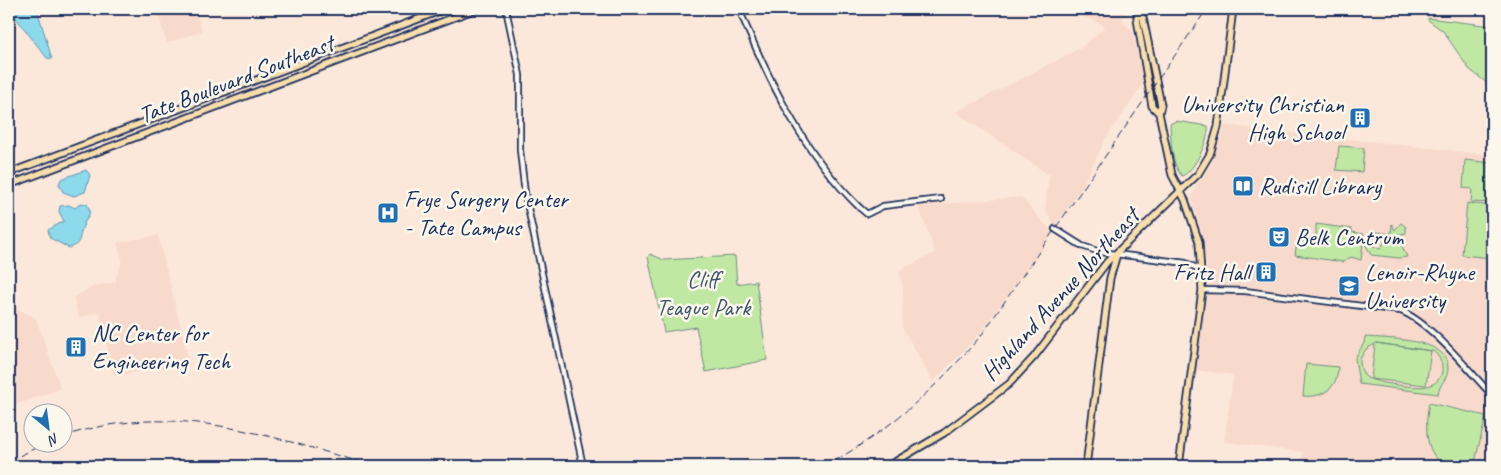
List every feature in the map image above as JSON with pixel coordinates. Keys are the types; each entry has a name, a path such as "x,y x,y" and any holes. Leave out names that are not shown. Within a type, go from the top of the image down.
{"main road":[{"name":"Tate Boulevard Southeast","path":"9,173 445,9"},
{"name":"Tate Boulevard Southeast","path":"9,185 476,9"},
{"name":"Highland Avenue Northeast","path":"888,466 944,433 1009,384 1034,358 1108,262 1198,174 1214,142 1218,127 1233,9"},
{"path":"1138,10 1137,19 1152,106 1159,113"},
{"path":"1138,10 1143,18 1161,104 1159,113 1169,166 1199,242 1202,270 1202,290 1179,466"},
{"path":"1086,466 1110,278 1117,254"}],"street":[{"path":"506,9 520,75 520,150 525,194 583,466"},
{"path":"739,9 771,84 818,160 838,186 867,214 884,206 941,199"},
{"path":"1055,230 1091,250 1186,263 1202,270"},
{"path":"1202,290 1245,291 1387,307 1410,315 1433,334 1492,395"}],"shaded area":[{"path":"156,9 194,9 202,31 167,43"},
{"path":"1066,9 1128,9 1122,21 1133,31 1144,83 1105,140 1082,187 1055,227 1045,209 1049,175 956,112 1082,47 1104,28 1101,24"},
{"name":"Lenoir-Rhyne University","path":"1225,125 1492,155 1492,381 1483,389 1492,398 1492,438 1485,466 1301,466 1302,452 1224,442 1233,375 1194,370 1207,268 1202,235 1191,198 1197,184 1212,162"},
{"path":"1021,197 1053,233 980,334 933,382 902,327 903,288 899,271 935,252 918,206"},
{"path":"158,235 190,366 155,369 114,376 99,312 79,318 73,297 95,286 115,282 122,260 117,243"},
{"path":"9,305 36,318 61,389 9,407"}],"green space":[{"path":"1428,18 1492,26 1492,87 1469,69 1443,31 1428,20"},
{"path":"1176,121 1208,126 1204,146 1196,162 1182,176 1178,171 1171,144 1170,124"},
{"path":"1339,146 1364,148 1362,172 1336,170"},
{"path":"1465,160 1492,163 1492,203 1471,202 1472,189 1463,188"},
{"path":"1467,203 1492,206 1492,258 1462,255"},
{"path":"1401,223 1406,227 1406,233 1397,235 1407,257 1371,255 1364,242 1380,249 1385,241 1381,237 1364,240 1377,232 1391,234 1392,224 1395,230"},
{"path":"1316,224 1352,229 1352,232 1364,234 1361,260 1351,257 1343,262 1295,255 1297,241 1316,242"},
{"name":"Cliff Teague Park","path":"650,254 664,260 735,256 737,284 756,281 767,360 706,372 696,327 664,332 648,257"},
{"path":"1365,337 1415,342 1428,345 1439,351 1446,359 1447,376 1438,394 1359,384 1355,358 1364,343","holes":["1376,343 1433,351 1442,365 1442,371 1441,376 1433,384 1422,387 1406,386 1371,379 1426,385 1431,351","1375,344 1371,379 1363,373 1360,359 1366,349"]},
{"path":"1306,364 1338,367 1335,381 1328,390 1317,395 1303,396"},
{"path":"1429,403 1486,416 1474,466 1450,466 1441,462 1430,449 1427,430"}],"water":[{"path":"9,9 37,9 52,59 47,58"},
{"path":"86,170 90,175 85,192 74,196 63,192 59,184 61,179"},
{"path":"81,203 87,204 90,211 76,245 69,248 50,238 48,230 64,221 59,212 60,206 69,205 75,208"}],"railway":[{"path":"825,466 870,439 890,424 930,390 983,333 1207,9"},
{"path":"72,434 103,426 142,421 220,426 296,443 374,466"},
{"path":"9,461 27,452"}],"place":[{"name":"University Christian High School","path":"1360,118"},
{"name":"Rudisill Library","path":"1243,186"},
{"name":"Frye Surgery Center - Tate Campus","path":"388,213"},
{"name":"Belk Centrum","path":"1279,237"},
{"name":"Fritz Hall","path":"1266,272"},
{"name":"Lenoir-Rhyne University","path":"1349,286"},
{"name":"NC Center for Engineering Tech","path":"76,347"}]}
